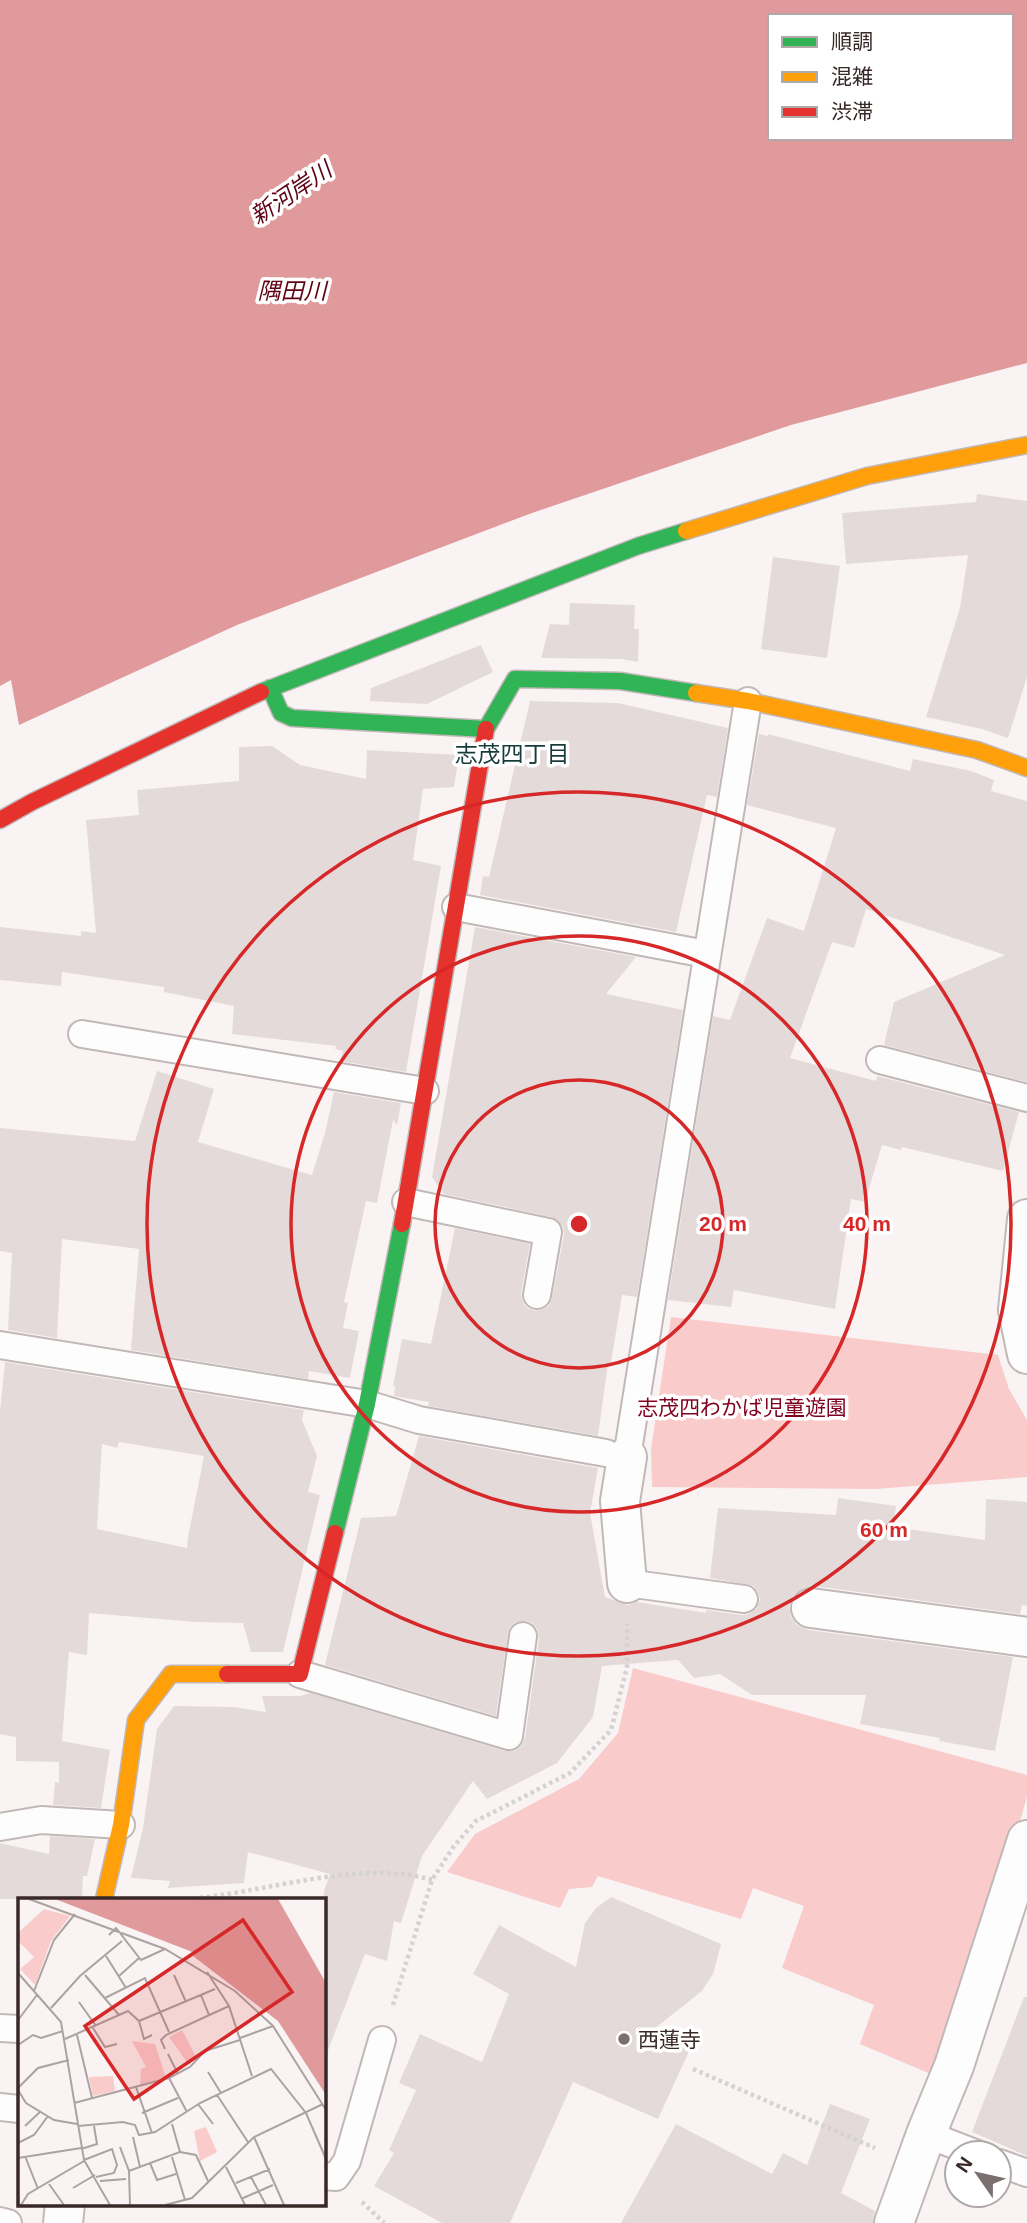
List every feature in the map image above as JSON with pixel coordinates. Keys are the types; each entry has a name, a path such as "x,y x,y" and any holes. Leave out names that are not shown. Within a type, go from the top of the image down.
{"street":[{"path":"0,820 270,688 638,546 867,476 1027,445"},
{"path":"104,1898 121,1825 136,1720 172,1674 300,1674 367,1404 406,1202 486,729 514,679 620,681 748,701 977,750 1027,768"},
{"path":"270,688 281,713 292,718 486,729"},
{"path":"1027,1219 1018,1310 1027,1354"},
{"path":"617,1455 627,1583"},
{"path":"811,1608 1027,1637"},
{"path":"894,2223 920,2149 954,2066 1027,1840"}],"lane":[{"path":"0,1345 367,1404 419,1420 617,1455 748,701"},
{"path":"456,907 706,954"},
{"path":"82,1034 425,1091"},
{"path":"880,1060 1027,1098"},
{"path":"406,1202 548,1232 537,1295"},
{"path":"627,1583 744,1599"},
{"path":"300,1674 509,1736 523,1636"},
{"path":"0,1827 41,1820 121,1825"},
{"path":"0,2028 18,2029"},
{"path":"326,2176 336,2177 347,2161 382,2040"},
{"path":"0,2107 18,2109"},
{"path":"920,2149 943,2151"},
{"path":"0,2221 8,2223"}],"path":[{"path":"382,2040 432,1880 454,1846 476,1821 570,1773 611,1730 627,1667 627,1583"},
{"path":"201,1898 309,1880 381,1873 413,1874 432,1880"},
{"path":"693,2069 920,2149"}],"green space":[{"name":"志茂四わかば児童遊園","path":"671,1317 998,1355 1009,1389 1027,1420 1027,1477 876,1489 652,1487 651,1449"},
{"path":"633,1668 1027,1775 1027,1797 970,1992 933,2075 860,2044 874,2005 782,1968 804,1906 753,1888 741,1919 598,1876 592,1887 569,1889 560,1908 447,1872 475,1834 579,1779 618,1733"}],"water":[{"name":"隅田川","path":"0,0 1027,0 1027,363 791,425 532,513 237,625 19,725 11,680 0,686"}],"building":[{"path":"977,494 1027,501 1027,677 1008,738 982,729 926,717 960,608 968,555 846,564 842,513 976,502"},
{"path":"773,557 840,566 827,658 761,649"},
{"path":"570,603 635,605 634,629 639,629 638,662 621,659 541,658 550,624 569,625"},
{"path":"481,645 493,672 427,704 370,701 371,688"},
{"path":"530,701 618,703 728,728 717,797 707,795 676,932 480,895 483,876 489,877"},
{"path":"759,734 768,734 910,771 913,759 971,771 994,780 991,791 1027,801 1027,1082 884,1045 894,1002 1005,955 866,909 854,948 832,942 790,1058 876,1081 877,1076 1019,1112 1003,1171 902,1147 901,1150 882,1145 865,1202 851,1199 835,1309 734,1290 731,1307 668,1300 713,1016 730,1020 767,918 804,931 836,828 747,805"},
{"path":"272,746 300,765 366,779 367,750 459,755 454,787 423,789 413,860 441,866 406,1072 340,1061 343,1051 335,1049 336,1046 232,1034 234,1006 164,992 164,987 62,972 61,986 0,980 0,927 81,936 81,931 96,933 86,820 139,815 137,790 239,781 239,747"},
{"path":"475,927 636,957 606,994 683,1010 637,1297 622,1295 611,1363 608,1363 598,1436 428,1406 429,1402 394,1396 393,1386 402,1339 431,1344 455,1228 530,1244 521,1293 526,1307 535,1311 549,1306 564,1235 563,1226 552,1217 444,1194 432,1177"},
{"path":"157,1071 214,1089 198,1142 312,1175 334,1092 401,1103 397,1125 393,1120 377,1203 366,1201 344,1302 348,1303 343,1328 359,1331 350,1378 309,1371 308,1379 131,1350 139,1249 62,1239 57,1338 8,1330 12,1253 0,1251 0,1128 135,1141"},
{"path":"5,1362 304,1410 302,1420 317,1456 308,1492 320,1495 283,1652 251,1652 243,1623 89,1613 87,1655 69,1652 62,1741 110,1750 101,1808 53,1805 55,1782 59,1783 59,1762 16,1761 16,1737 0,1734 0,1412","holes":["119,1442 204,1456 187,1548 97,1529 102,1444 117,1448"]},
{"path":"419,1436 598,1468 590,1513 605,1597 628,1605 637,1602 706,1613 706,1610 742,1615 756,1609 760,1600 753,1586 710,1578 718,1508 836,1515 838,1498 896,1506 893,1527 985,1540 986,1499 1027,1502 1027,1606 1022,1605 1020,1614 814,1586 803,1588 794,1594 789,1606 791,1617 797,1625 808,1630 1013,1657 995,1751 860,1724 866,1695 752,1695 720,1674 694,1678 678,1660 602,1666 593,1717 557,1763 487,1799 473,1781 422,1856 401,1923 394,1921 387,1961 365,1954 326,2053 324,1891 330,1874 248,1852 244,1883 168,1888 170,1881 131,1878 143,1828 157,1729 174,1706 233,1707 266,1712 262,1696 300,1696 310,1693 505,1751 514,1751 521,1746 525,1738 539,1638 532,1623 516,1622 510,1627 496,1716 325,1665 361,1518 396,1516"},
{"path":"50,1836 95,1839 87,1876 83,1876 82,1898 0,1899 0,1843 49,1854"},
{"path":"611,1897 721,1944 713,1974 702,1991 654,2029 692,2045 658,2119 573,2082 510,2223 442,2223 374,2186 394,2153 389,2150 416,2090 399,2083 420,2034 482,2062 509,1994 473,1974 499,1925 576,1967 585,1923 596,1908"},
{"path":"1024,1997 1027,1997 1027,2156 1013,2150 1013,2139 988,2139 972,2132"},
{"path":"830,2104 870,2119 841,2193 875,2211 873,2223 621,2223 676,2124 772,2174 783,2153 807,2165"}],"traffic: fast":[{"path":"261,692 638,546 686,531"},
{"path":"270,688 281,713 292,718 486,729 515,679 620,681 696,693"},
{"path":"335,1533 367,1404 402,1224"}],"traffic: slow":[{"path":"686,531 867,476 1027,445"},
{"path":"696,693 748,701 977,750 1027,768"},
{"path":"104,1898 121,1825 136,1720 171,1674 227,1674"}],"traffic: jam":[{"path":"0,820 261,692"},
{"path":"402,1224 486,729"},
{"path":"227,1674 300,1674 335,1533"}],"place":[{"name":"西蓮寺","path":"624,2039"}],"district":[{"name":"志茂四丁目","path":"512,754"}],"water label":[{"name":"新河岸川","path":"291,193"}]}
